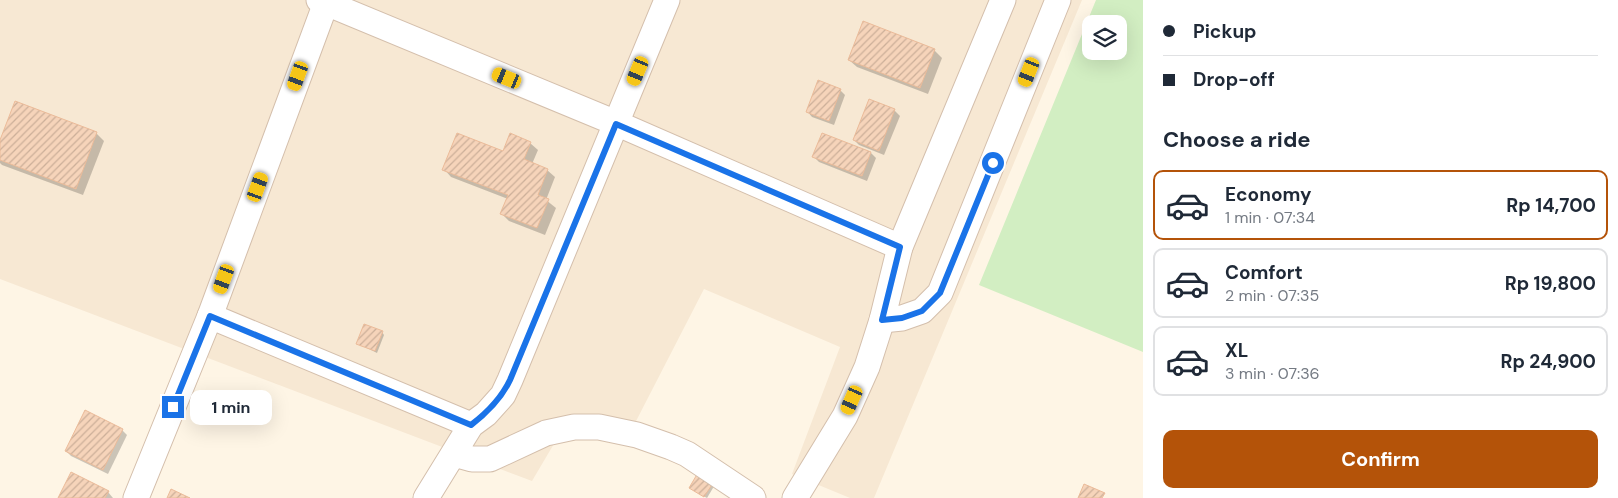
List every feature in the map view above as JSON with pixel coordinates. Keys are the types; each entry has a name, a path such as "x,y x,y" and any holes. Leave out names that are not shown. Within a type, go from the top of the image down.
{"street":[{"path":"426,498 471,425 486,414 503,395 667,0"},
{"path":"795,498 844,416 867,367 882,320 900,247 1003,0"},
{"path":"882,320 902,318 922,311 940,293 1058,0"},
{"path":"136,498 210,316 324,1 616,124 900,247"},
{"path":"210,316 471,425"},
{"path":"454,454 472,460 490,459 546,433 574,427 598,427 637,435 672,447 687,454 753,498"}],"shaded area":[{"path":"0,0 1082,0 874,498 850,498 792,474 840,347 704,289 634,425 571,415 532,481 0,279"}],"green space":[{"path":"1096,0 1143,0 1143,352 979,285 1082,34 1082,60 1127,60 1127,15 1090,15"}],"building":[{"path":"863,21 935,49 920,88 848,60"},
{"path":"818,80 841,89 829,121 806,112"},
{"path":"869,99 895,109 879,151 853,140"},
{"path":"15,101 97,132 76,189 0,160 0,140"},
{"path":"457,133 503,151 510,133 531,142 524,159 548,169 538,195 549,199 537,228 500,214 508,195 442,170"},
{"path":"822,133 871,152 862,176 812,157"},
{"path":"364,324 383,331 375,351 356,344"},
{"path":"85,410 123,429 103,470 65,451"},
{"path":"699,471 715,480 704,497 689,488"},
{"path":"71,472 109,491 105,498 58,498"},
{"path":"1084,484 1105,493 1102,498 1078,498"},
{"path":"171,489 190,498 167,498"}],"route":[{"path":"173,407 210,316 471,425 486,414 503,395 616,124 900,247 882,320 902,318 922,311 940,293 993,163"}]}
